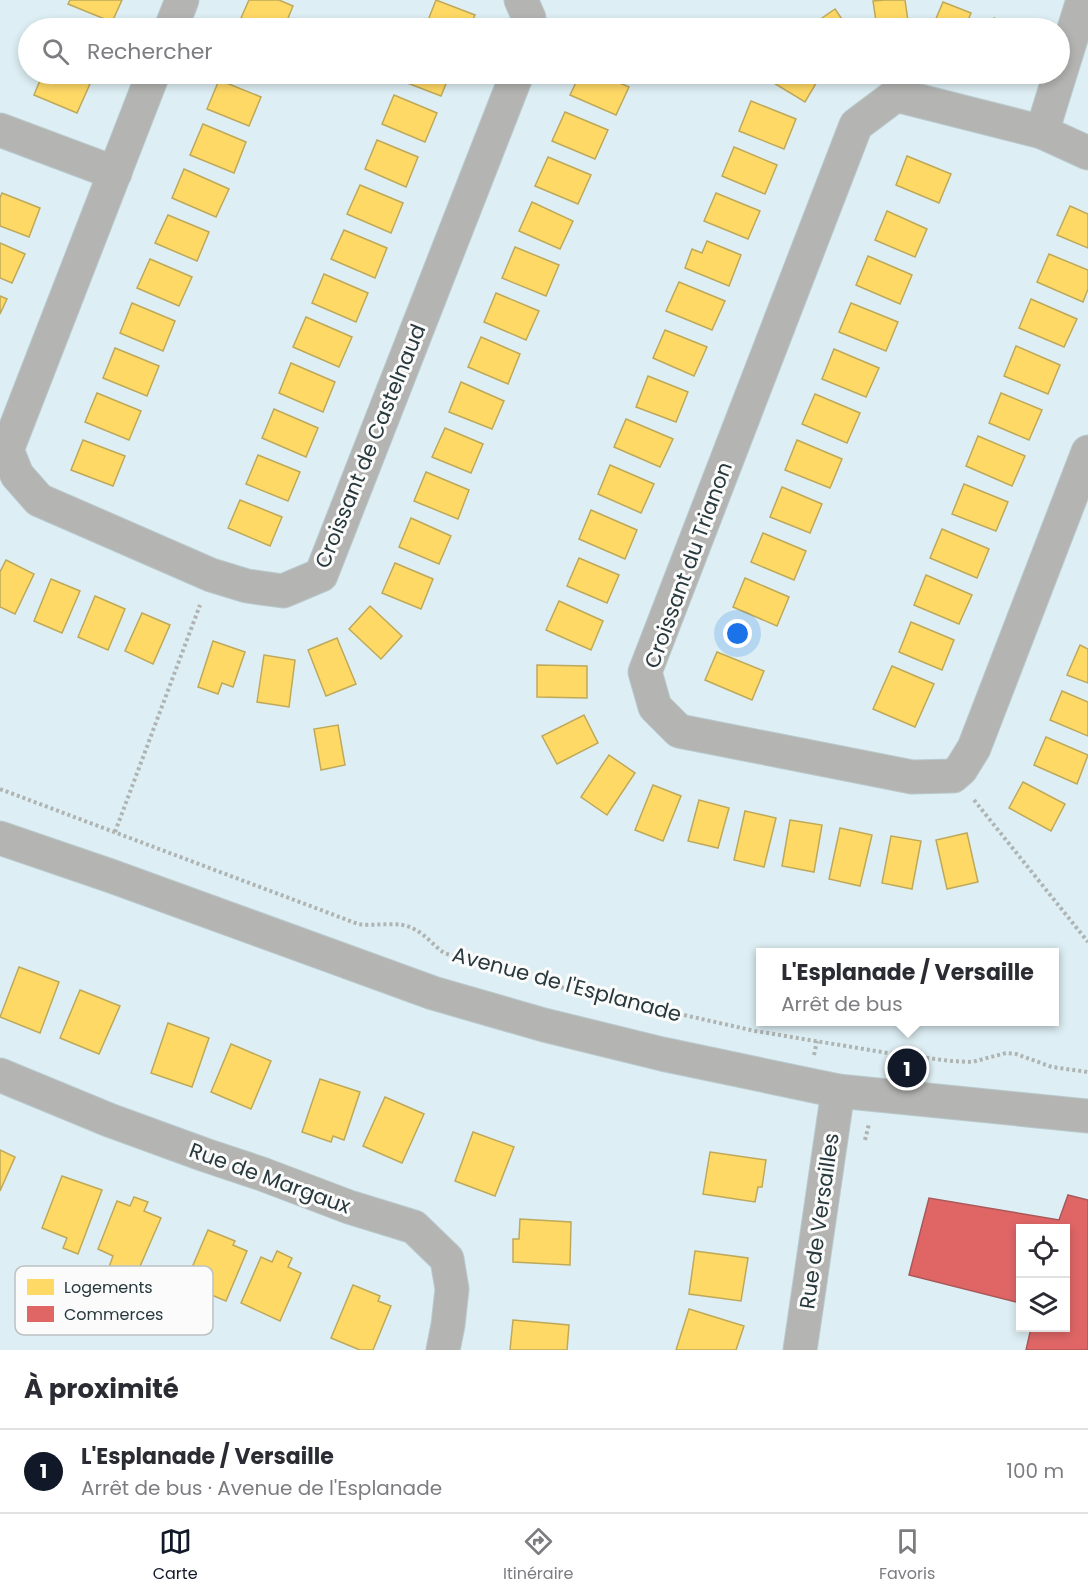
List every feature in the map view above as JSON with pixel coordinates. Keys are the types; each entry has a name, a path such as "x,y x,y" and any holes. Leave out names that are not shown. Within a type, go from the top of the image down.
{"street":[{"path":"175,18 182,0"},
{"path":"521,0 529,18"},
{"path":"1070,42 1083,0"},
{"name":"Croissant de Castelnaud","path":"149,84 8,450 16,475 39,500 211,575 247,586 283,591 321,575 513,84"},
{"path":"1042,132 1057,84"},
{"name":"Croissant du Trianon","path":"1088,153 1042,132 896,95 856,124 645,672 655,707 679,731 912,777 953,776 961,769 974,748 1088,452"},
{"path":"0,130 115,173"},
{"name":"Avenue de l'Esplanade","path":"0,826 111,876"},
{"name":"Avenue de l'Esplanade","path":"0,838 433,993 544,1024 662,1054 838,1091 1088,1116"},
{"name":"Rue de Margaux","path":"0,1075 152,1135 349,1207 414,1227 447,1259 452,1289 443,1350"},
{"name":"Rue de Versailles","path":"800,1350 838,1091"}],"path":[{"path":"115,832 201,602"},
{"name":"Avenue de l'Esplanade","path":"0,789 358,924 371,926 403,924 422,933 444,953 551,985 755,1031 888,1053 972,1062 1006,1053 1052,1067 1088,1072"},
{"path":"971,795 1088,942"}],"building: Logements":[{"path":"70,0 122,0 114,18 102,18 68,4"},
{"path":"249,0 279,0 293,6 288,18 241,18"},
{"path":"436,0 475,15 474,18 429,18"},
{"path":"905,0 908,18 876,18 873,1"},
{"path":"943,2 971,13 969,18 936,18"},
{"path":"835,9 841,18 822,18"},
{"path":"39,84 90,84 77,113 34,95"},
{"path":"217,84 229,84 261,97 249,126 207,109"},
{"path":"410,84 446,84 441,96"},
{"path":"575,84 622,84 629,87 616,115 570,95"},
{"path":"775,84 816,84 805,102"},
{"path":"394,95 437,113 425,142 382,124"},
{"path":"751,101 796,119 784,149 739,131"},
{"path":"565,112 608,130 595,159 552,141"},
{"path":"203,124 246,142 234,173 190,155"},
{"path":"377,140 418,157 406,187 365,169"},
{"path":"734,147 777,165 765,194 722,176"},
{"path":"907,156 951,174 939,203 896,185"},
{"path":"548,157 591,175 578,204 535,186"},
{"path":"184,169 229,189 216,217 172,198"},
{"path":"360,185 403,203 391,233 347,214"},
{"path":"2,193 40,208 29,237 0,226"},
{"path":"716,193 760,211 748,239 704,221"},
{"path":"532,202 573,221 560,249 519,231"},
{"path":"1070,206 1088,214 1088,248 1057,235"},
{"path":"887,211 927,229 915,257 875,240"},
{"path":"168,215 209,232 197,261 155,243"},
{"path":"344,230 387,248 375,278 331,259"},
{"path":"707,241 741,255 729,286 685,268 692,249 702,253"},
{"path":"0,243 25,254 12,283 0,278"},
{"path":"515,247 559,265 546,296 502,278"},
{"path":"1049,254 1088,270 1088,289 1083,302 1037,282"},
{"path":"868,256 912,275 900,304 856,285"},
{"path":"150,259 192,277 179,306 137,288"},
{"path":"324,274 368,293 356,322 312,303"},
{"path":"679,282 725,301 712,330 666,311"},
{"path":"496,293 539,311 526,340 484,322"},
{"path":"0,296 7,299 0,314"},
{"path":"1031,299 1077,319 1064,347 1019,328"},
{"path":"132,303 175,321 163,351 120,333"},
{"path":"851,303 898,322 886,351 839,332"},
{"path":"306,317 352,337 339,367 293,347"},
{"path":"665,330 707,347 694,376 653,358"},
{"path":"481,337 520,354 508,384 468,367"},
{"path":"1016,346 1060,365 1048,394 1004,376"},
{"path":"115,348 159,366 147,396 103,378"},
{"path":"834,349 879,368 866,397 822,379"},
{"path":"291,363 335,382 323,412 279,393"},
{"path":"648,376 688,392 676,422 636,407"},
{"path":"461,382 504,401 492,429 449,412"},
{"path":"97,393 141,411 129,440 85,422"},
{"path":"1001,393 1042,410 1029,440 989,423"},
{"path":"815,394 860,413 847,443 802,424"},
{"path":"274,409 318,428 306,457 262,438"},
{"path":"626,419 673,439 660,467 614,447"},
{"path":"445,428 483,444 471,473 432,457"},
{"path":"978,436 1025,456 1012,486 966,466"},
{"path":"83,440 125,456 113,486 71,470"},
{"path":"797,440 842,459 830,488 785,470"},
{"path":"258,455 300,472 288,501 246,484"},
{"path":"610,465 654,484 641,513 598,494"},
{"path":"426,472 469,490 458,519 414,501"},
{"path":"964,484 1008,502 996,531 952,514"},
{"path":"782,487 822,504 810,533 770,517"},
{"path":"240,500 282,517 270,546 228,528"},
{"path":"591,510 637,530 625,559 579,539"},
{"path":"411,518 451,536 439,564 399,547"},
{"path":"942,529 989,549 977,578 930,558"},
{"path":"763,533 806,551 794,580 751,562"},
{"path":"579,558 619,575 607,603 567,586"},
{"path":"6,560 34,574 15,614 0,607 0,572"},
{"path":"395,563 433,579 421,609 382,593"},
{"path":"926,575 972,595 959,624 914,605"},
{"path":"745,578 789,597 777,626 733,607"},
{"path":"51,579 80,591 62,633 34,621"},
{"path":"95,596 125,609 108,650 78,637"},
{"path":"559,601 603,621 591,650 546,630"},
{"path":"370,606 402,636 381,659 349,629"},
{"path":"142,613 170,625 153,664 125,651"},
{"path":"911,622 954,640 942,670 899,652"},
{"path":"337,638 356,684 326,696 308,650"},
{"path":"213,641 245,652 233,687 222,683 218,694 198,687"},
{"path":"1080,645 1088,649 1088,683 1067,675"},
{"path":"717,652 764,671 752,700 705,680"},
{"path":"264,655 295,660 289,707 257,702"},
{"path":"537,665 587,666 587,698 537,697"},
{"path":"892,666 934,684 915,727 873,709"},
{"path":"1062,691 1088,702 1088,736 1050,720"},
{"path":"584,715 598,743 557,764 542,736"},
{"path":"338,725 345,765 321,770 314,729"},
{"path":"1046,737 1088,755 1077,784 1034,765"},
{"path":"609,755 635,773 607,815 581,797"},
{"path":"1023,782 1065,804 1051,831 1009,808"},
{"path":"653,785 681,796 663,841 635,830"},
{"path":"699,800 729,808 718,848 688,841"},
{"path":"745,811 776,818 764,867 734,860"},
{"path":"790,820 822,825 814,872 782,866"},
{"path":"840,828 872,835 860,886 829,879"},
{"path":"967,833 978,882 947,889 936,840"},
{"path":"891,836 921,841 912,889 882,883"},
{"path":"19,967 59,982 40,1033 0,1017"},
{"path":"80,990 120,1006 99,1054 60,1038"},
{"path":"168,1023 209,1038 192,1087 151,1073"},
{"path":"231,1044 271,1061 251,1109 211,1092"},
{"path":"320,1079 360,1092 344,1140 333,1136 331,1142 302,1132"},
{"path":"385,1097 424,1114 402,1163 363,1146"},
{"path":"473,1132 514,1147 495,1196 455,1181"},
{"path":"0,1150 15,1157 0,1191"},
{"path":"710,1152 766,1160 762,1187 758,1187 755,1202 703,1194"},
{"path":"62,1176 102,1190 78,1254 63,1248 67,1238 42,1228"},
{"path":"134,1197 148,1202 144,1211 161,1218 140,1266 109,1266 113,1256 98,1249 117,1201 130,1206"},
{"path":"520,1219 571,1222 570,1265 513,1262 513,1239 519,1239"},
{"path":"208,1230 235,1241 233,1245 247,1251 226,1301 213,1296 213,1266 193,1266"},
{"path":"277,1251 292,1258 288,1267 301,1273 280,1321 241,1303 261,1257 272,1262"},
{"path":"695,1251 748,1258 741,1301 689,1294"},
{"path":"353,1285 380,1296 378,1301 391,1306 373,1350 360,1350 331,1338"},
{"path":"689,1309 744,1326 736,1350 676,1350"},
{"path":"513,1320 569,1325 567,1350 510,1350"}],"building: Commerces":[{"path":"1068,1195 1088,1200 1088,1350 1026,1350 1030,1332 1070,1332 1070,1224 1016,1224 1016,1302 909,1275 929,1198 1059,1220"}],"place":[{"name":"L'Esplanade / Versaille","path":"907,1068"}]}
